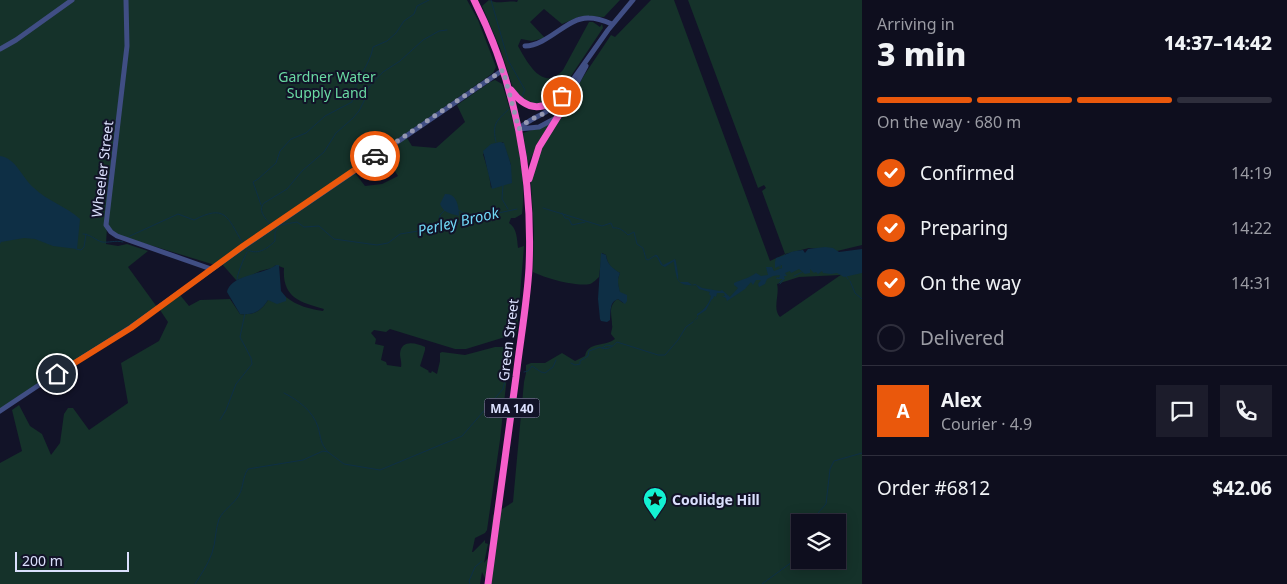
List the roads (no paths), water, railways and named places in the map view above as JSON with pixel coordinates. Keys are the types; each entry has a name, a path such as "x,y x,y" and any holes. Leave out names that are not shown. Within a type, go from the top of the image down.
{"highway":[{"name":"MA 140","path":"474,0 503,70 519,129"},
{"path":"508,86 520,102 531,107 546,104 564,92"},
{"path":"527,187 538,150 562,110"},
{"name":"Green Street","path":"488,584 528,286 530,231 527,187 519,129"}],"street":[{"path":"0,49 16,40 72,0"},
{"name":"Wheeler Street","path":"126,0 127,46 106,225 110,232 117,236 211,270"},
{"path":"519,129 526,122 551,110 612,24 633,0"},
{"path":"525,46 539,43 582,18 595,18 612,24"},
{"path":"519,129 536,128 556,118 604,36"},
{"path":"0,411 131,328 211,270 503,70"}],"water":[{"path":"504,143 511,165 512,183 492,189 483,151 491,144"},
{"path":"0,156 15,164 39,193 69,210 80,219 77,249 53,246 35,239 24,238 1,242 0,244"},
{"path":"445,194 455,198 459,216 443,209 440,204"},
{"path":"825,247 833,248 839,252 862,249 862,273 844,277 837,273 823,273 822,271 818,274 810,269 810,273 805,274 799,269 791,273 790,271 785,273 787,276 784,276 785,279 776,279 780,275 773,276 759,287 758,284 761,280 756,280 753,285 751,282 745,289 727,301 722,296 725,296 724,293 717,293 716,297 714,296 706,310 697,316 709,302 711,296 710,292 692,285 695,284 702,288 722,290 730,297 738,288 734,283 756,273 761,276 768,275 766,267 772,267 774,271 782,268 782,265 775,268 776,258 791,252 803,250 805,253 808,249"},
{"path":"601,253 606,255 610,266 620,273 618,282 620,292 627,295 625,304 618,299 613,302 610,320 607,322 600,319 598,299"},
{"path":"657,255 663,265 675,259 680,282 688,282 692,285 679,282 674,261 665,267 661,265 657,257 654,256"},
{"path":"279,265 281,291 286,297 286,301 277,304 268,300 256,312 240,314 227,292 230,286 241,278"}],"waterway":[{"path":"261,205 253,182 276,163 280,151 291,139 306,133 325,116 352,102 355,88 369,61 373,47 387,41 396,33 404,21 414,14 417,6 429,0"},
{"path":"491,0 508,60 525,90 521,98"},
{"path":"272,226 262,212 261,209 264,203 287,189 302,171 324,152 336,133 359,111 368,88 383,72 400,61 423,40 439,31 447,30"},
{"path":"496,142 496,123 509,109"},
{"path":"503,185 502,199 508,209"},
{"name":"Perley Brook","path":"543,208 602,226 611,223 613,228 619,229 628,235 634,232 637,244 643,248 646,259 648,260 656,255 658,257"},
{"name":"Perley Brook","path":"246,249 258,252 269,247 275,241 275,232 280,225 297,222 304,227 319,226 334,239 377,245 388,243 400,234 455,225 479,214 494,214 517,209"},
{"path":"439,227 440,215 445,210"},
{"path":"458,210 462,212 464,217 468,217"},
{"name":"Perley Brook","path":"130,236 178,214 194,220 204,215 219,213 224,215 233,225 242,242"},
{"path":"562,213 565,218 569,219 572,225 585,222"},
{"name":"Perley Brook","path":"490,221 490,217 494,214"},
{"name":"Perley Brook","path":"83,234 102,242 123,242"},
{"path":"76,249 81,250 84,247 86,234"},
{"path":"237,280 247,252"},
{"path":"794,276 802,272"},
{"path":"779,283 783,279"},
{"path":"780,284 784,279"},
{"path":"850,281 855,293 862,299"},
{"path":"220,420 236,384 252,364 251,358 240,337 245,313"},
{"path":"571,363 575,365 580,364 580,361 588,356 589,351 600,347 609,348 617,342 658,355 665,355 686,327 693,322"},
{"path":"602,348 607,345 612,346"},
{"path":"524,372 528,371 532,366 545,373 553,367 556,360"},
{"path":"195,584 212,553 219,519 239,495 248,469 303,460 323,451 328,452 344,464 380,470 462,436 503,389 507,372"},
{"path":"284,393 295,399 313,416 322,443 328,452"},
{"path":"817,514 826,504 830,469 834,461 862,453"},
{"path":"470,584 469,581 475,567 482,561"},
{"path":"762,584 791,563"}],"place":[{"name":"Coolidge Hill","path":"655,520"}],"park label":[{"name":"Gardner Water Supply Land","path":"327,84"}]}
